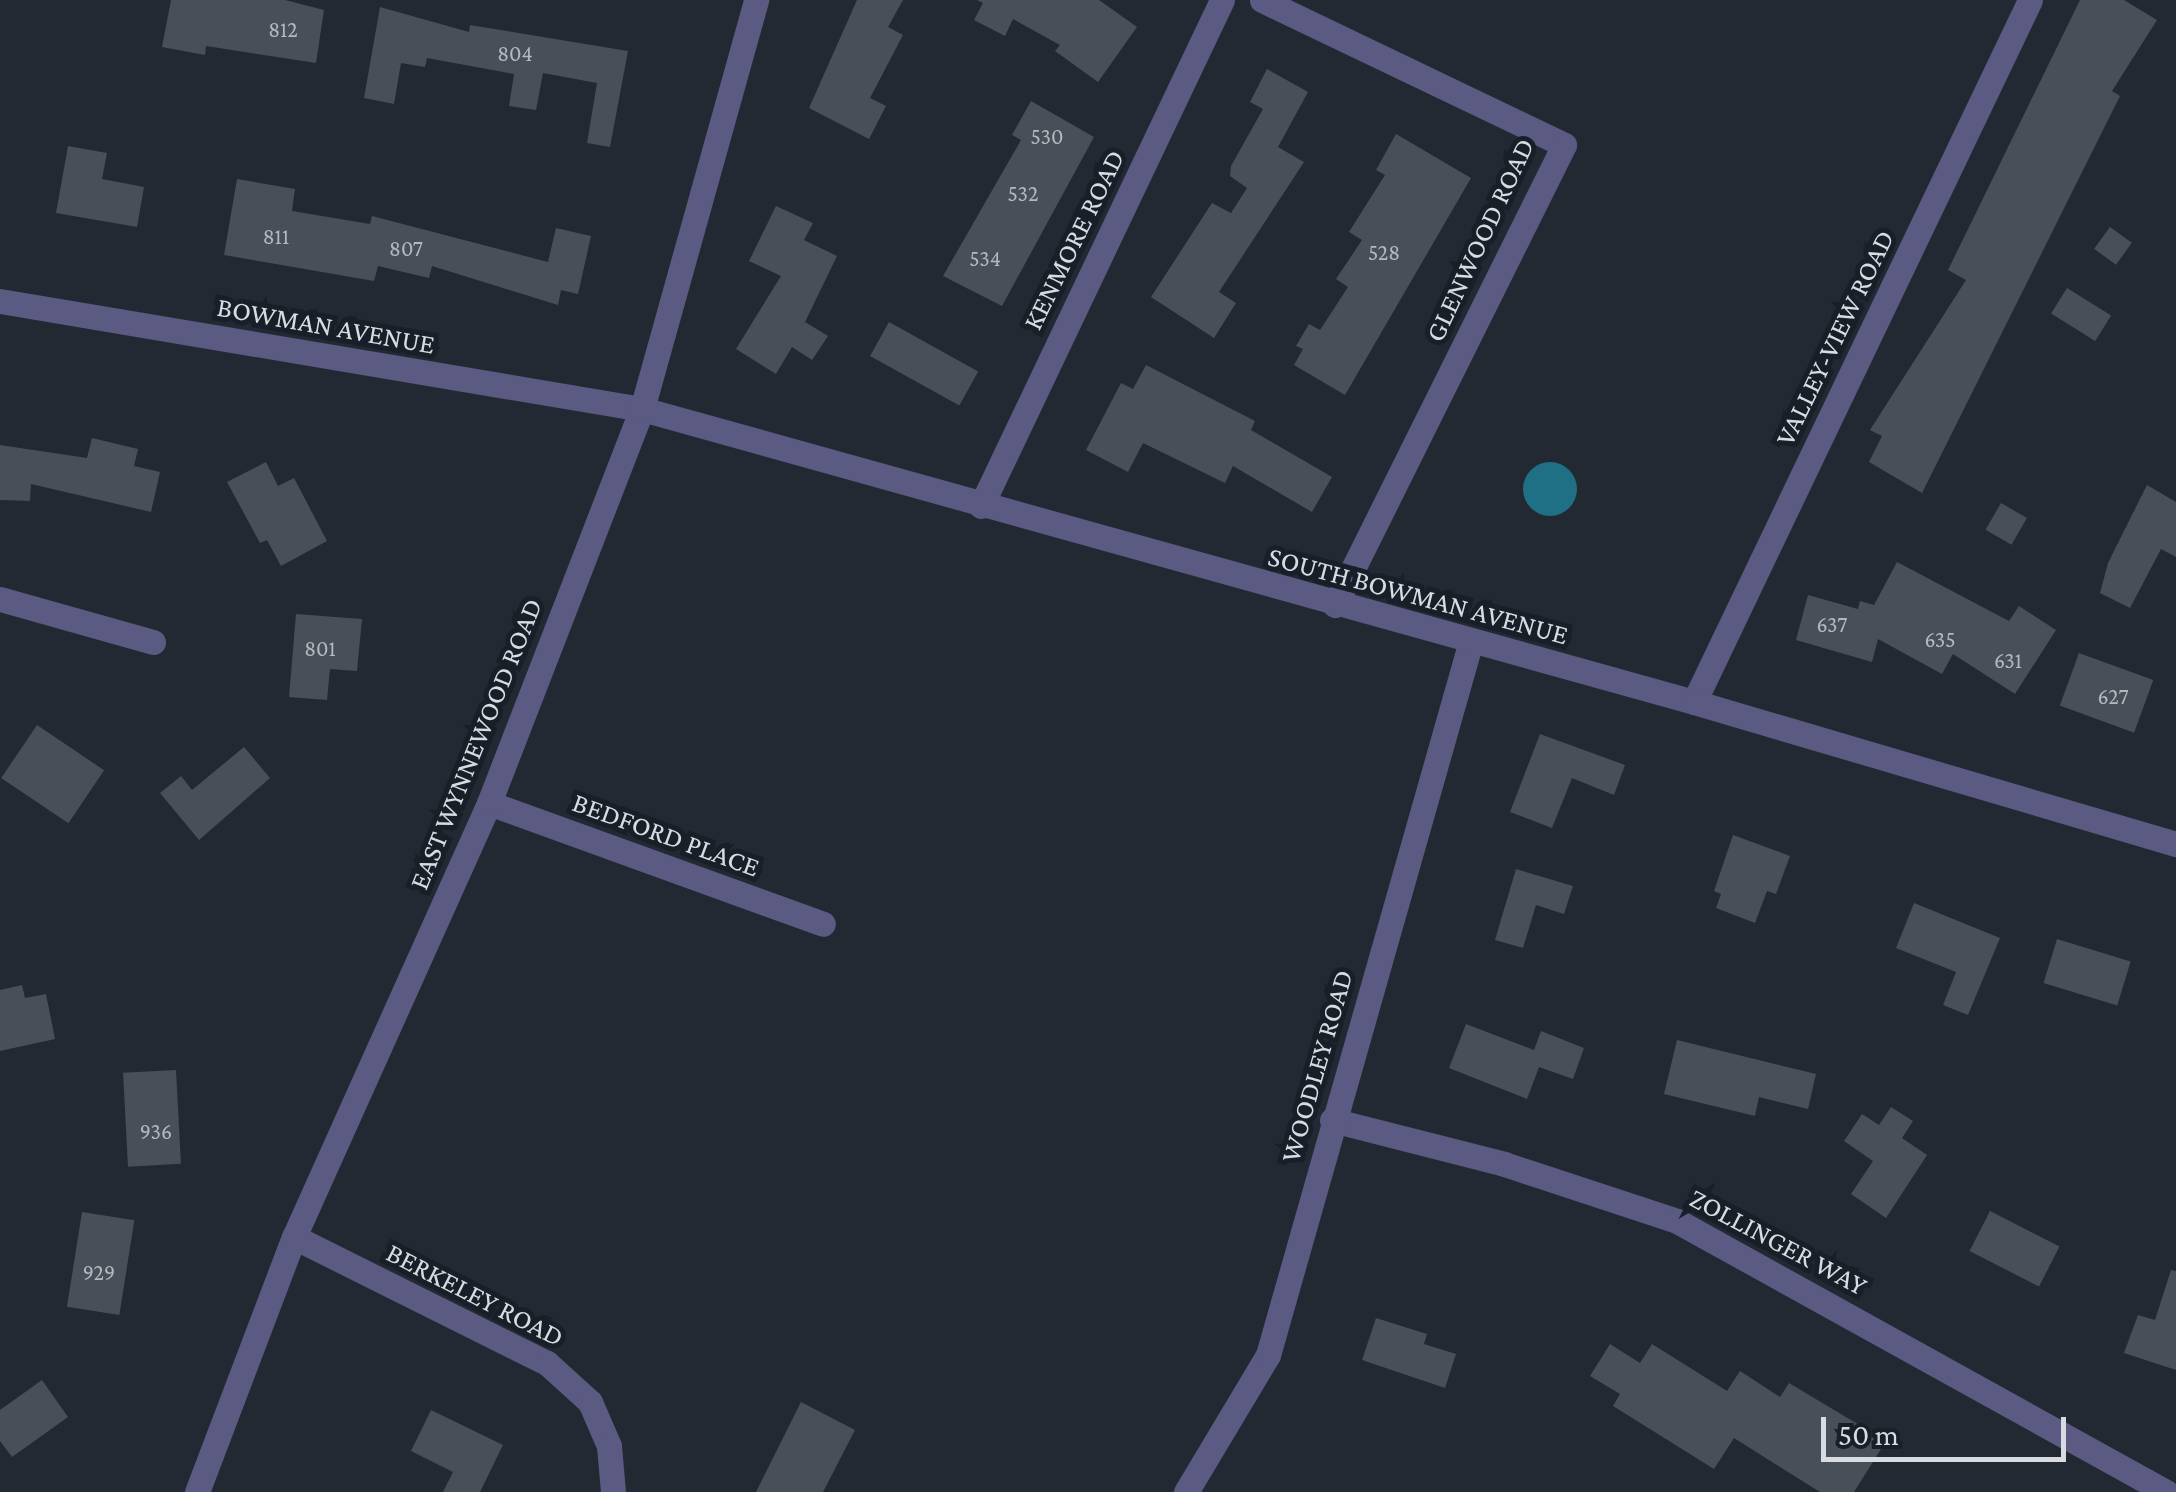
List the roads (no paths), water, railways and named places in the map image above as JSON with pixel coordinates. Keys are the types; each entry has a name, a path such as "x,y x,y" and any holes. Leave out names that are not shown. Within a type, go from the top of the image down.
{"street":[{"name":"EAST WYNNEWOOD ROAD","path":"197,1492 294,1237 489,802 642,410 756,0"},
{"name":"KENMORE ROAD","path":"981,506 1222,0"},
{"name":"GLENWOOD ROAD","path":"1262,0 1564,145 1336,605"},
{"name":"VALLEY-VIEW ROAD","path":"1694,702 2030,0"},
{"name":"BOWMAN AVENUE","path":"0,301 642,410"},
{"name":"SOUTH BOWMAN AVENUE","path":"642,410 2174,837"},
{"path":"0,598 153,642"},
{"name":"WOODLEY ROAD","path":"1186,1492 1261,1373 1471,641"},
{"name":"BEDFORD PLACE","path":"489,802 823,924"},
{"name":"ZOLLINGER WAY","path":"1332,1120 1504,1164 1677,1221 2166,1492"},
{"name":"BERKELEY ROAD","path":"294,1237 547,1363 590,1402 609,1446 613,1492"}],"water":[{"path":"1550,462 1569,470 1577,489 1569,508 1550,516 1531,508 1523,489 1531,470"}]}
